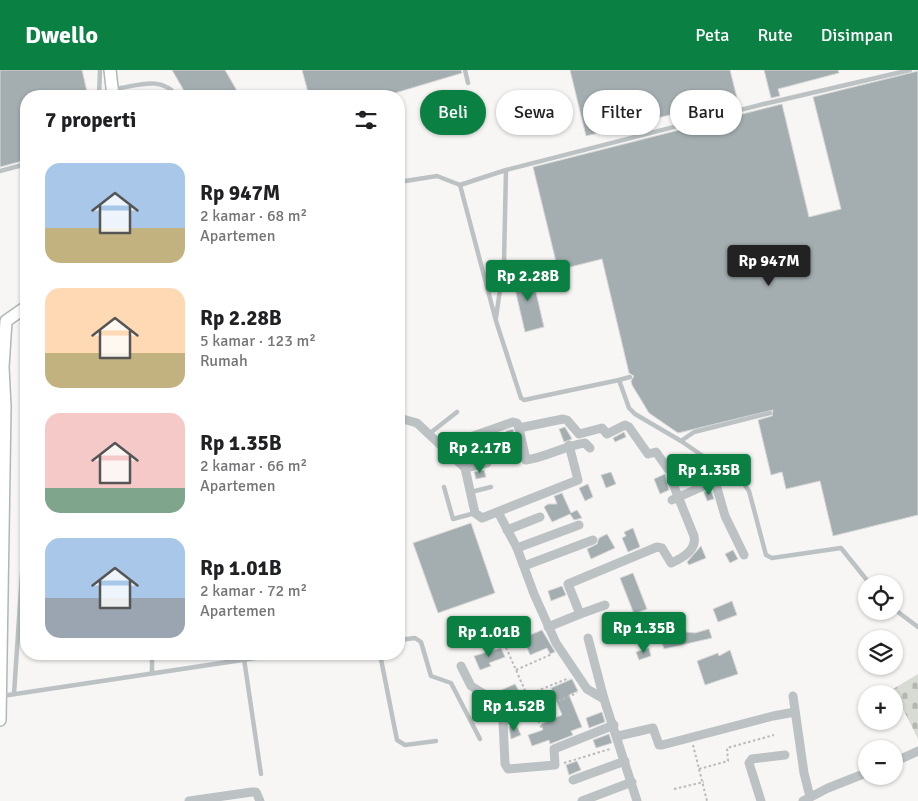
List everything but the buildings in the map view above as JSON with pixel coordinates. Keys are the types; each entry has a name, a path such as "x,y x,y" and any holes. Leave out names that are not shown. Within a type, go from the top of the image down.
{"main road":[{"path":"110,70 113,90"},
{"path":"0,720 0,591 5,407 2,367 3,319 20,310"}],"street":[{"path":"518,428 563,419 567,420 576,433 581,434 602,428 607,434 628,425 648,454 655,452 668,469 674,469 677,477 672,484 675,499 696,542 690,551 671,563 662,548 657,547 568,584 580,614"},
{"path":"405,420 416,423 465,468 475,513 482,518 578,480 568,445"},
{"path":"442,447 513,422 517,423 526,460 544,456 568,445 585,443 590,448"},
{"path":"465,468 487,463"},
{"path":"675,499 715,481 725,516 744,555"},
{"path":"498,512 517,548 548,626 561,650 587,689 604,699"},
{"path":"507,530 540,517"},
{"path":"517,548 579,526"},
{"path":"524,566 593,540"},
{"path":"548,626 605,604"},
{"path":"588,638 604,699 614,725 637,801"},
{"path":"460,666 471,686 489,697 501,717 506,768 555,766 554,749 614,725"},
{"path":"792,696 807,799 858,777"},
{"path":"619,741 653,728 659,745 795,712"},
{"path":"903,758 918,751"},
{"path":"761,801 749,763 752,759 785,755"},
{"path":"572,780 625,761"},
{"path":"582,801 632,782"},
{"path":"189,801 252,792 256,792 260,801"}],"lane":[{"path":"99,90 100,70"},
{"path":"465,70 468,83"},
{"path":"405,181 437,176 460,185 506,170 764,104 910,70"},
{"path":"128,90 162,83 172,90"},
{"path":"0,171 20,166"},
{"path":"496,321 504,261 506,170"},
{"path":"460,185 496,321 519,393 524,400 630,377"},
{"path":"619,380 629,408 635,414 682,441 747,487 763,550 769,557 841,548 863,575"},
{"path":"429,434 456,412"},
{"path":"682,441 694,432 770,412"},
{"path":"444,486 453,519 475,513"},
{"path":"471,492 491,487"},
{"path":"14,694 20,604"},
{"path":"903,616 918,627"},
{"path":"405,639 415,638 421,642 431,676 451,683 480,739"},
{"path":"152,660 152,673"},
{"path":"1,696 237,660"},
{"path":"244,660 261,774"},
{"path":"381,660 397,740 405,745 436,741"}],"path":[{"path":"504,643 543,731"},
{"path":"516,670 561,650"},
{"path":"527,695 577,675"},
{"path":"550,705 587,689"},
{"path":"699,769 728,762 727,748 774,735"},
{"path":"691,738 704,782 707,801"},
{"path":"555,766 619,741"},
{"path":"674,789 704,782"}],"green space":[{"path":"918,674 918,739 903,709 903,685 900,685"}]}
